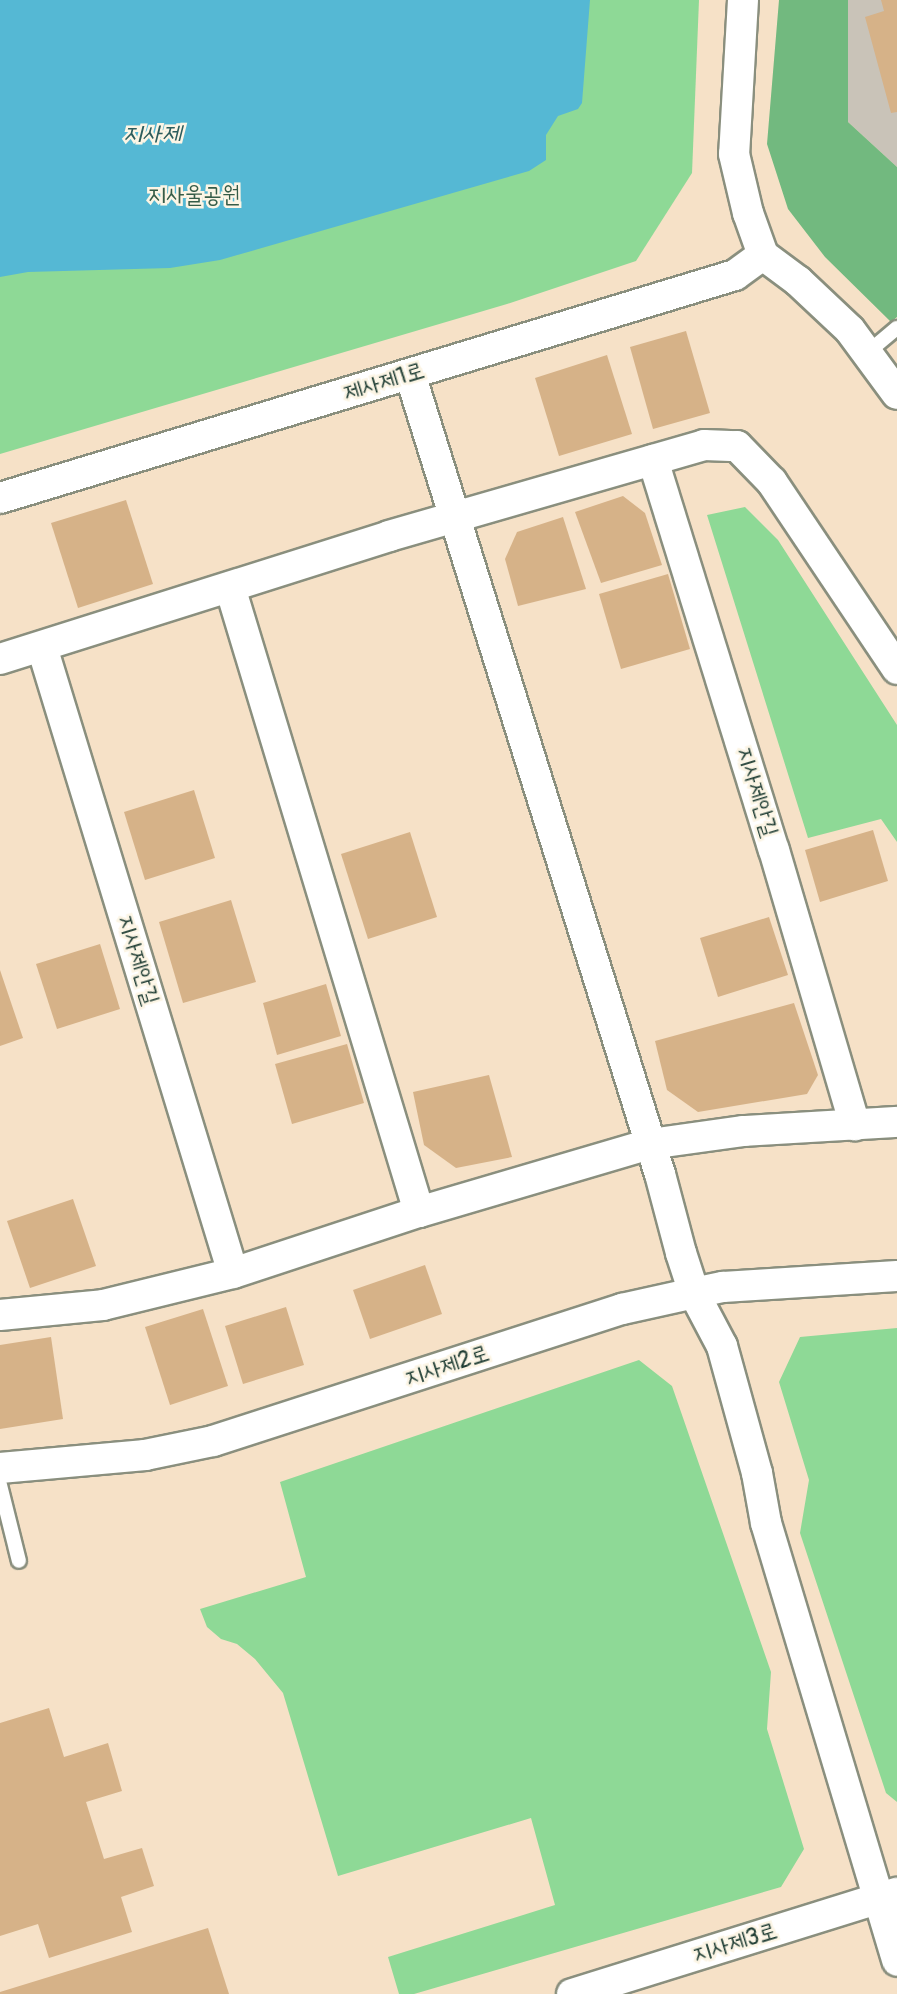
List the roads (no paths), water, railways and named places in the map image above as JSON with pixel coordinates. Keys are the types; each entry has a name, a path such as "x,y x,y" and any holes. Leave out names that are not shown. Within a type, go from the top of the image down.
{"street":[{"path":"743,0 734,154 748,213 763,255 806,288 850,330 897,394"},
{"name":"제사제1로","path":"0,498 735,275 763,255"},
{"path":"410,373 457,516 694,1293 722,1346 757,1473 766,1523 888,1896 897,1961"},
{"path":"0,659 457,516 705,444 737,446 772,482 897,669"},
{"name":"지사제안길","path":"653,460 774,850 855,1125"},
{"path":"230,587 419,1212"},
{"name":"지사제안길","path":"42,647 233,1273"},
{"path":"0,1315 103,1305 233,1273 419,1212 650,1144 744,1131 897,1122"},
{"name":"지사제2로","path":"0,1468 145,1455 213,1441 622,1309 694,1293 723,1287 897,1276"},
{"name":"지사제3로","path":"572,1994 888,1896"}],"lane":[{"path":"867,354 897,328"},
{"path":"0,1485 19,1561"}],"water":[{"name":"지사제","path":"0,0 590,0 582,103 578,109 558,116 546,135 546,160 529,171 220,260 170,268 28,272 0,277"}],"park label":[{"name":"지사울공원","path":"194,195"}]}
